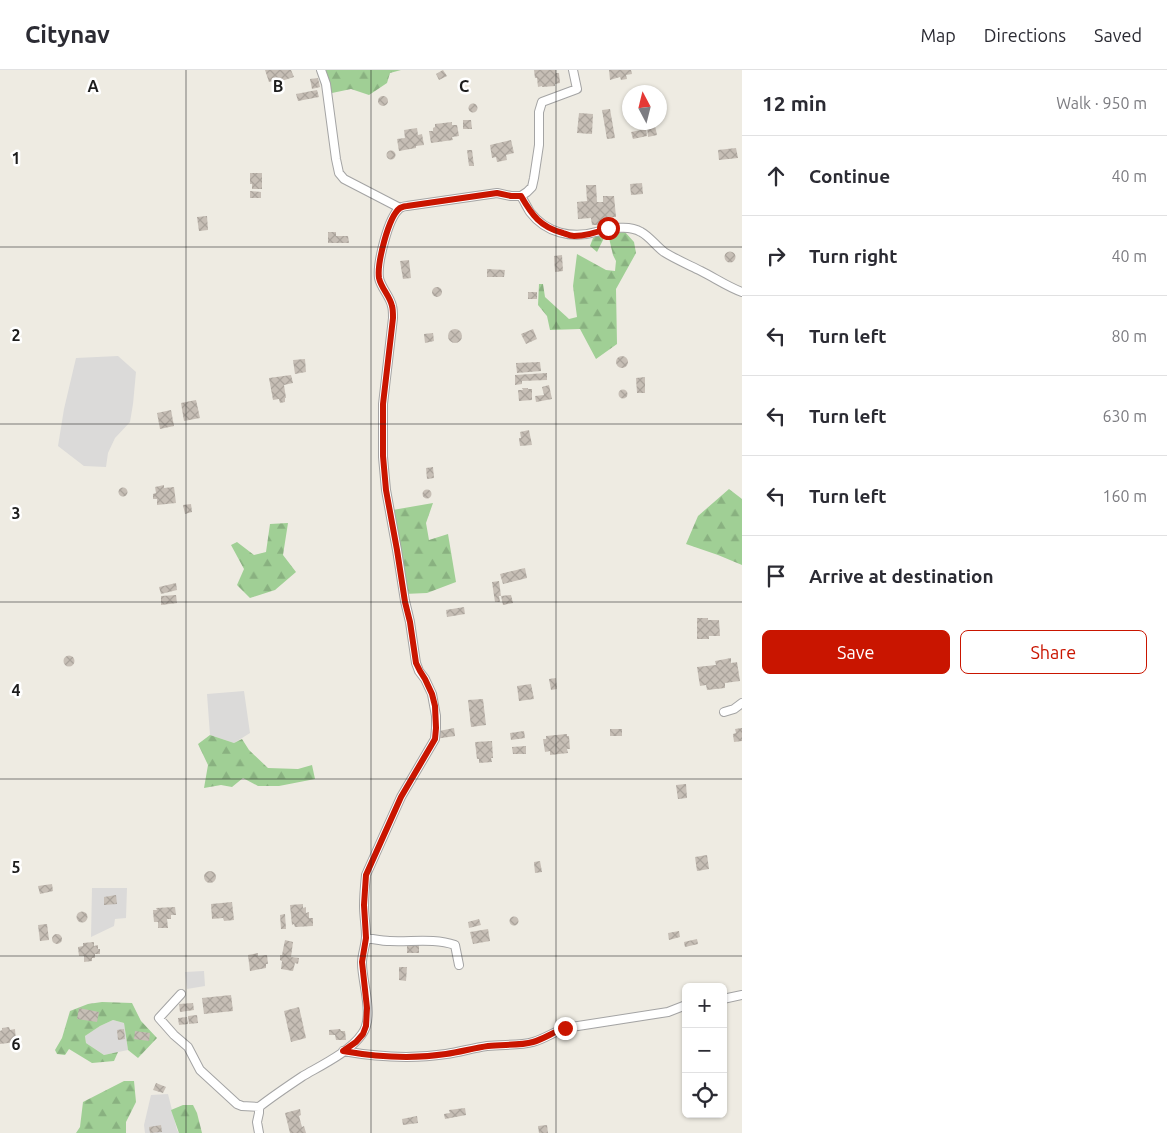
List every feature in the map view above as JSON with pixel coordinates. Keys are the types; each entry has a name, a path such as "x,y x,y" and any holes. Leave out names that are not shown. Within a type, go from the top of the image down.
{"street":[{"path":"321,70 326,84 339,172 344,179 400,208"},
{"path":"181,994 159,1018 188,1047 200,1070 242,1106 259,1107 356,1042 363,1034 366,1026 367,1008 362,962 366,938 364,905 366,875 401,797 435,739 436,728 436,711 432,694 416,663 386,490 383,456 383,404 393,318 392,306 380,280 378,269 387,233 400,208 497,193 521,196 532,187 539,145 542,102 577,90 573,70"},
{"path":"521,196 530,212 542,225 575,236 594,233 608,228 640,231 664,252 732,289 742,292"},
{"path":"724,712 742,703"},
{"path":"366,938 390,941 448,942 454,945 460,965"},
{"path":"727,998 742,995"},
{"path":"343,1051 394,1057 445,1054 488,1046 533,1042 565,1028 668,1012 682,1007"},
{"path":"259,1107 259,1133"}],"shaded area":[{"path":"118,356 136,372 130,422 115,438 108,453 106,467 84,466 58,446 64,409 76,358"},
{"path":"244,691 250,733 234,743 210,735 207,694"},
{"path":"92,888 127,888 126,918 115,919 114,926 91,937"},
{"path":"204,971 205,986 187,989 185,972"},
{"path":"113,1020 124,1023 128,1050 104,1055 86,1043 85,1036"},
{"path":"168,1094 179,1133 145,1133 144,1125 151,1095"}],"green space":[{"path":"322,70 401,70 390,73 387,83 369,95 351,89 332,93"},
{"path":"625,232 634,242 636,253 616,289 617,344 596,359 580,329 550,330 547,316 538,305 539,284 543,284 545,297 569,319 577,317 573,286 577,254 606,270 615,271 616,261 609,238 604,238 597,252 590,246 593,238 598,235"},
{"path":"729,489 742,499 742,565 686,544 698,516"},
{"path":"433,503 426,523 429,540 448,534 456,582 427,593 404,594 387,511"},
{"path":"288,523 283,555 296,572 275,590 250,598 237,585 244,569 231,545 237,542 254,555 266,552 270,524"},
{"path":"210,735 234,743 242,739 249,750 268,768 298,769 312,765 315,779 279,786 258,786 243,778 232,787 221,785 204,788 208,765 198,744"},
{"path":"102,1002 132,1003 141,1021 157,1038 138,1058 128,1050 124,1023 113,1020 85,1036 86,1043 104,1055 118,1052 114,1061 92,1063 69,1049 65,1055 57,1054 55,1050 62,1038 70,1011 88,1004"},
{"path":"124,1081 134,1081 136,1102 126,1122 126,1133 76,1133 80,1127 83,1102"},
{"path":"183,1105 193,1105 202,1133 179,1133 171,1110"}],"building":[{"path":"265,70 291,70 294,77 278,82 278,80 269,82"},
{"path":"443,70 447,76 439,80 436,74"},
{"path":"534,70 556,70 556,73 559,73 560,83 555,84 555,86 538,87"},
{"path":"609,70 631,70 632,74 626,75 627,79 621,80 620,77 610,80"},
{"path":"318,78 320,87 312,89 310,79"},
{"path":"317,90 319,97 298,101 296,94"},
{"path":"383,96 388,101 383,106 378,101"},
{"path":"473,103 478,108 473,113 468,108"},
{"path":"610,109 615,138 607,139 602,110"},
{"path":"579,113 593,114 592,134 577,133"},
{"path":"463,120 471,120 472,129 463,129"},
{"path":"452,122 452,125 457,125 459,136 452,137 453,140 431,143 429,131 433,131 435,124"},
{"path":"417,128 418,135 422,134 424,145 399,151 397,139 405,138 404,130"},
{"path":"646,130 647,136 633,139 631,132"},
{"path":"647,130 656,130 657,135 648,137"},
{"path":"511,140 514,153 506,155 507,160 497,162 496,157 492,158 490,145"},
{"path":"736,148 738,158 719,160 718,150"},
{"path":"391,150 396,155 391,160 386,155"},
{"path":"467,150 472,150 474,166 469,166"},
{"path":"250,173 262,173 262,189 252,189"},
{"path":"642,183 643,194 631,195 630,184"},
{"path":"586,185 596,185 597,202 603,202 603,196 614,196 616,217 609,217 609,220 603,220 603,225 592,225 591,218 578,219 577,202 587,201"},
{"path":"250,191 261,192 261,198 250,198"},
{"path":"207,216 208,230 199,231 197,217"},
{"path":"328,232 336,232 336,236 348,236 349,243 328,243"},
{"path":"730,251 736,257 730,263 724,257"},
{"path":"562,255 563,271 555,272 554,256"},
{"path":"409,260 411,278 403,279 400,261"},
{"path":"487,269 505,270 504,277 487,277"},
{"path":"435,287 439,287 442,292 441,296 435,297 432,294 432,290"},
{"path":"528,292 537,292 537,299 528,299"},
{"path":"455,329 460,331 462,336 460,341 455,343 450,341 448,336 450,331"},
{"path":"533,329 537,339 526,344 521,334"},
{"path":"433,333 434,341 425,343 424,334"},
{"path":"622,356 628,362 622,368 616,362"},
{"path":"305,359 306,372 295,374 293,360"},
{"path":"540,362 541,371 517,373 516,363"},
{"path":"547,373 547,380 522,381 522,384 515,385 515,375"},
{"path":"291,375 293,383 284,385 285,402 280,403 279,399 273,400 269,378"},
{"path":"645,377 645,393 637,393 636,378"},
{"path":"549,385 552,399 536,402 535,396 544,395 542,387"},
{"path":"522,388 532,389 532,400 519,401 518,390 523,390"},
{"path":"623,389 628,394 623,399 618,394"},
{"path":"196,400 200,418 184,421 181,403"},
{"path":"171,410 174,426 160,429 157,413"},
{"path":"529,430 532,445 520,446 520,432"},
{"path":"433,467 434,478 427,479 426,468"},
{"path":"164,485 164,488 174,487 176,503 157,505 157,499 153,499 153,494 156,493 155,487"},
{"path":"123,487 128,492 123,497 118,492"},
{"path":"427,489 432,494 427,499 422,494"},
{"path":"191,504 192,512 185,514 183,505"},
{"path":"525,568 527,578 503,584 500,574"},
{"path":"499,581 500,602 495,602 492,582"},
{"path":"176,583 177,590 161,594 159,587"},
{"path":"176,595 177,603 161,605 161,596"},
{"path":"511,595 513,603 503,605 501,596"},
{"path":"464,607 465,614 447,617 446,610"},
{"path":"697,618 719,620 720,636 709,636 709,639 697,639"},
{"path":"69,655 75,661 69,667 63,661"},
{"path":"731,658 731,663 737,662 740,681 725,683 725,688 707,690 706,685 700,686 697,667 716,665 715,661"},
{"path":"556,678 557,689 551,690 549,679"},
{"path":"531,684 534,699 519,701 517,686"},
{"path":"483,699 486,725 471,727 468,700"},
{"path":"454,728 455,736 435,739 434,732"},
{"path":"742,728 742,741 734,742 733,734 736,733 735,729"},
{"path":"610,729 622,729 622,736 610,736"},
{"path":"524,731 525,738 511,740 510,733"},
{"path":"567,734 569,736 570,749 567,749 568,753 550,755 550,751 545,752 543,739 546,739 546,736"},
{"path":"492,741 492,762 479,763 475,742"},
{"path":"526,746 526,754 513,754 512,747"},
{"path":"686,784 687,798 678,799 676,785"},
{"path":"707,855 709,869 697,871 695,857"},
{"path":"540,861 542,872 535,873 534,862"},
{"path":"208,871 212,871 216,877 212,883 208,883 204,879 204,875"},
{"path":"52,884 53,891 40,894 38,886"},
{"path":"116,895 117,904 104,905 104,897"},
{"path":"232,902 234,920 212,919 211,904"},
{"path":"303,904 303,908 306,907 306,913 309,912 309,918 313,918 313,926 295,927 294,924 292,925 290,905"},
{"path":"175,907 176,915 171,915 171,919 167,919 168,928 158,928 158,922 154,922 153,910 157,910 156,908"},
{"path":"80,912 84,912 87,917 86,921 80,922 77,919 77,915"},
{"path":"285,914 286,929 281,929 280,915"},
{"path":"514,917 518,921 514,925 510,921"},
{"path":"479,919 481,925 469,928 468,922"},
{"path":"47,924 49,940 40,941 38,925"},
{"path":"488,929 490,941 473,944 470,932"},
{"path":"679,931 680,937 669,940 668,933"},
{"path":"55,934 59,934 62,939 61,943 55,944 52,941 52,937"},
{"path":"697,939 698,944 685,947 684,942"},
{"path":"285,940 293,942 291,957 299,958 298,964 295,963 293,971 281,969 282,961 280,960 280,955 282,955"},
{"path":"94,942 94,946 98,945 98,949 100,949 100,954 95,954 95,958 92,958 92,961 84,962 84,956 79,956 78,947 83,946 83,943"},
{"path":"419,945 419,953 407,953 407,946"},
{"path":"258,953 258,956 267,955 268,964 266,964 266,968 250,971 248,955"},
{"path":"399,967 407,967 406,981 399,980"},
{"path":"231,995 233,1011 204,1014 202,998"},
{"path":"193,1003 194,1010 180,1012 179,1004"},
{"path":"299,1007 306,1038 291,1042 284,1011"},
{"path":"79,1008 99,1012 97,1022 77,1019"},
{"path":"197,1015 198,1023 189,1024 188,1016"},
{"path":"187,1017 188,1024 179,1025 178,1018"},
{"path":"9,1027 10,1030 15,1029 16,1042 0,1044 0,1031 2,1028"},
{"path":"124,1029 125,1039 118,1040 117,1030"},
{"path":"340,1029 345,1031 346,1040 336,1040 335,1035 329,1035 329,1030"},
{"path":"135,1031 150,1033 149,1041 134,1039"},
{"path":"156,1083 166,1087 163,1093 153,1090"},
{"path":"465,1108 466,1115 445,1119 444,1114 450,1113 449,1110"},
{"path":"300,1109 301,1115 299,1116 306,1133 290,1133 285,1113"},
{"path":"417,1116 418,1123 403,1125 402,1119"},
{"path":"161,1125 162,1132 150,1133 149,1127"},
{"path":"547,1125 548,1133 539,1133 538,1126"}],"route":[{"path":"565,1028 533,1042 488,1046 417,1057 394,1057 343,1051 356,1042 363,1034 366,1026 367,1008 362,962 366,938 364,888 366,875 401,797 435,739 436,728 435,706 432,694 416,663 414,654 386,490 383,456 383,404 393,318 392,306 380,280 378,269 387,233 400,208 407,206 497,193 521,196 530,212 542,225 556,231 575,236 594,233 608,228"}]}
